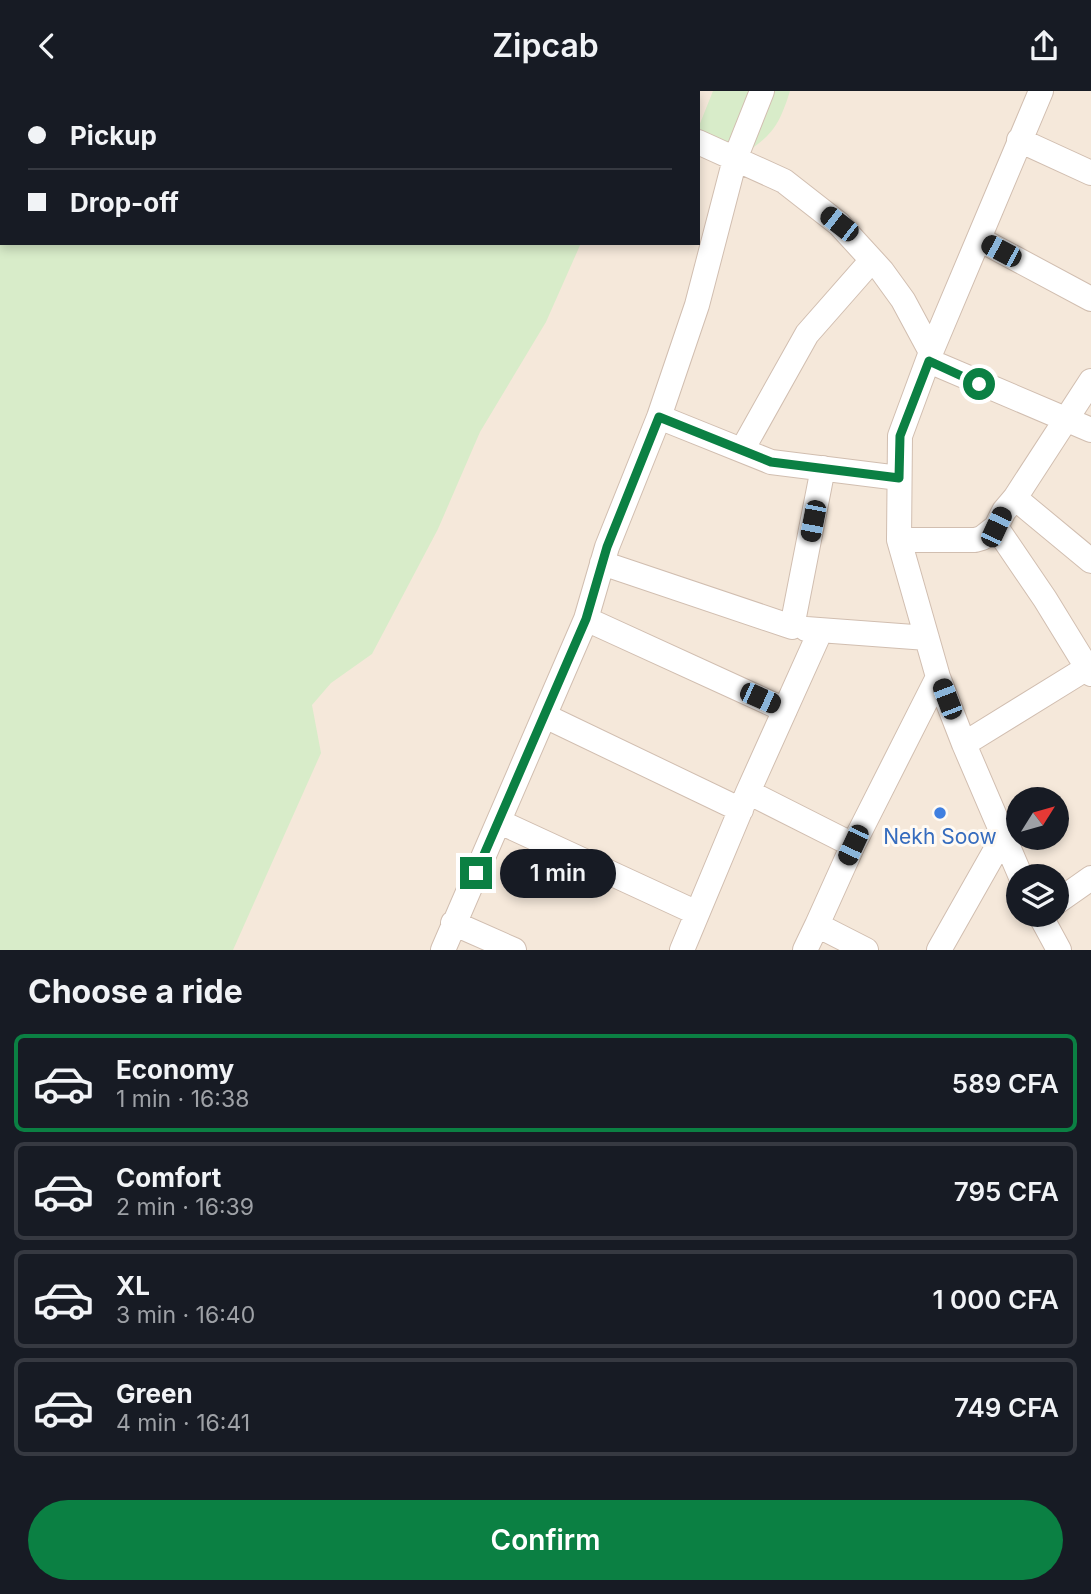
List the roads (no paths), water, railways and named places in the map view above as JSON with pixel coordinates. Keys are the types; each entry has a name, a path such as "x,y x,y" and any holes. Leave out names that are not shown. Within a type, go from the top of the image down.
{"street":[{"path":"443,950 586,619 602,563 659,417 697,305 735,159 762,91"},
{"path":"1015,864 938,677 900,540 900,436 930,357 1041,91"},
{"path":"1019,140 1091,173"},
{"path":"700,143 783,181 839,224 903,300 930,357 979,384 1091,430"},
{"path":"979,239 1091,299"},
{"path":"742,450 807,334 872,260"},
{"path":"900,540 975,540 996,527 1091,381"},
{"path":"659,417 771,462 899,478"},
{"path":"792,627 823,468"},
{"path":"1015,498 1091,561"},
{"path":"964,744 1089,671 1045,599 996,527"},
{"path":"602,563 792,627 820,632 927,638"},
{"path":"586,619 785,710"},
{"path":"682,950 744,801 820,632"},
{"path":"805,950 853,845 938,677"},
{"path":"545,716 853,845"},
{"path":"500,822 697,913"},
{"path":"940,950 1003,837"},
{"path":"1069,894 1091,878"},
{"path":"453,923 514,950"},
{"path":"817,925 866,950"},
{"path":"1047,927 1059,950"}],"place":[{"name":"Nekh Soow","path":"940,813"}]}
